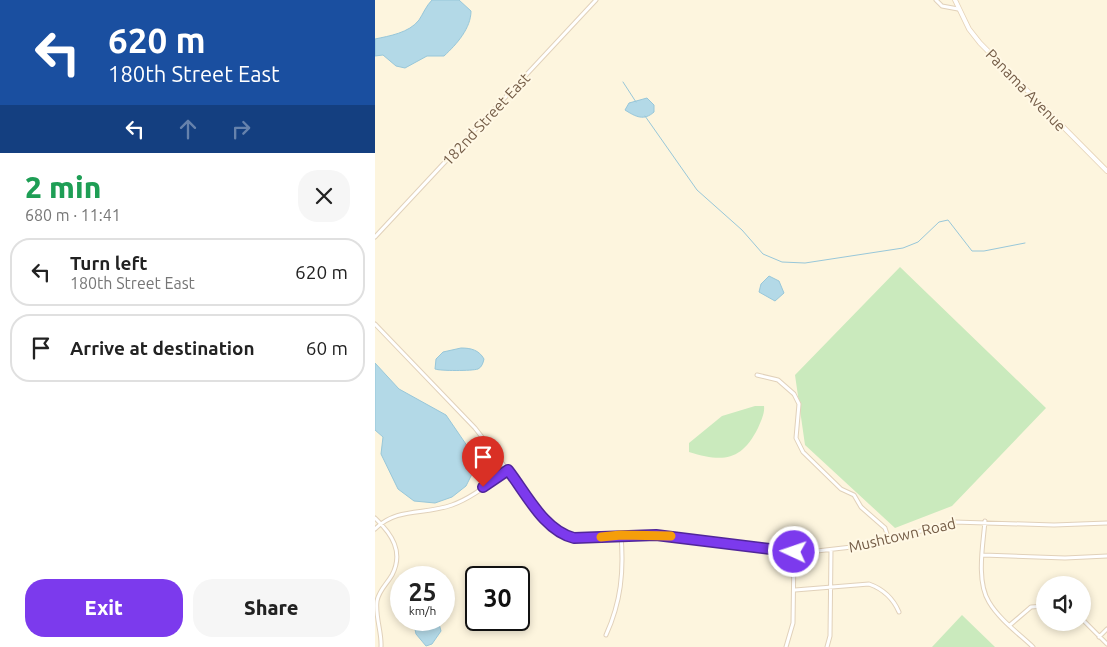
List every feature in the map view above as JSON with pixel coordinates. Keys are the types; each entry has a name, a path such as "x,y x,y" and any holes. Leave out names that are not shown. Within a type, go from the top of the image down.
{"main road":[{"name":"Panama Avenue","path":"955,0 980,43 1107,171"}],"street":[{"name":"182nd Street East","path":"375,237 596,0"},
{"path":"936,0 942,6 959,9"},
{"name":"Mushtown Road","path":"375,324 475,428 544,518 563,535 580,539 621,535 663,536 794,552 831,550 889,540 954,522 1053,525 1107,523"},
{"path":"757,375 778,380 794,394 799,404 797,438 803,452 841,489 854,495 861,507 885,528 889,540"},
{"path":"375,529 381,523 405,512 452,505 508,470"},
{"path":"375,518 381,523 396,544 398,556 392,574 383,587 376,603 381,647"},
{"path":"985,522 982,580 985,594 989,603 1033,647"},
{"path":"607,636 620,598 623,576 621,535"},
{"path":"827,647 830,636 831,550"},
{"path":"786,647 793,622 795,590 794,552"},
{"path":"983,555 1026,557 1107,556"},
{"path":"795,590 831,589 861,584 873,586 889,596 899,612"},
{"path":"1010,625 1031,607 1036,607"},
{"path":"1091,628 1107,644"},
{"path":"1099,637 1107,629"}],"green space":[{"path":"900,267 1046,408 952,506 895,528 805,445 795,375"},
{"path":"755,406 764,406 764,411 758,428 745,448 729,457 721,458 689,452 689,443 722,416"},
{"path":"962,615 995,647 932,647"}],"water":[{"path":"432,0 459,0 471,11 466,30 444,56 427,56 405,68 396,66 383,55 375,56 375,39 410,28 419,20"},
{"path":"647,98 654,105 654,112 650,115 640,117 625,110 629,103"},
{"path":"769,276 779,281 784,293 775,301 759,292 761,284"},
{"path":"461,348 471,349 480,353 484,359 478,369 435,369 436,359 443,352"},
{"path":"375,363 399,389 446,415 472,453 474,470 466,486 452,497 435,503 414,501 398,489 381,454 383,437 375,430"},
{"path":"415,631 441,631 432,644 426,646"}],"waterway":[{"path":"623,82 636,102"},
{"path":"645,116 697,190 742,230 763,254 782,262 805,263 903,248 918,242 939,222 948,220 972,251 984,251 1025,243"}],"slow traffic":[{"path":"601,537 621,535 671,536"}],"route":[{"path":"483,487 508,470 549,524 559,533 574,538 656,535 794,552"}]}
